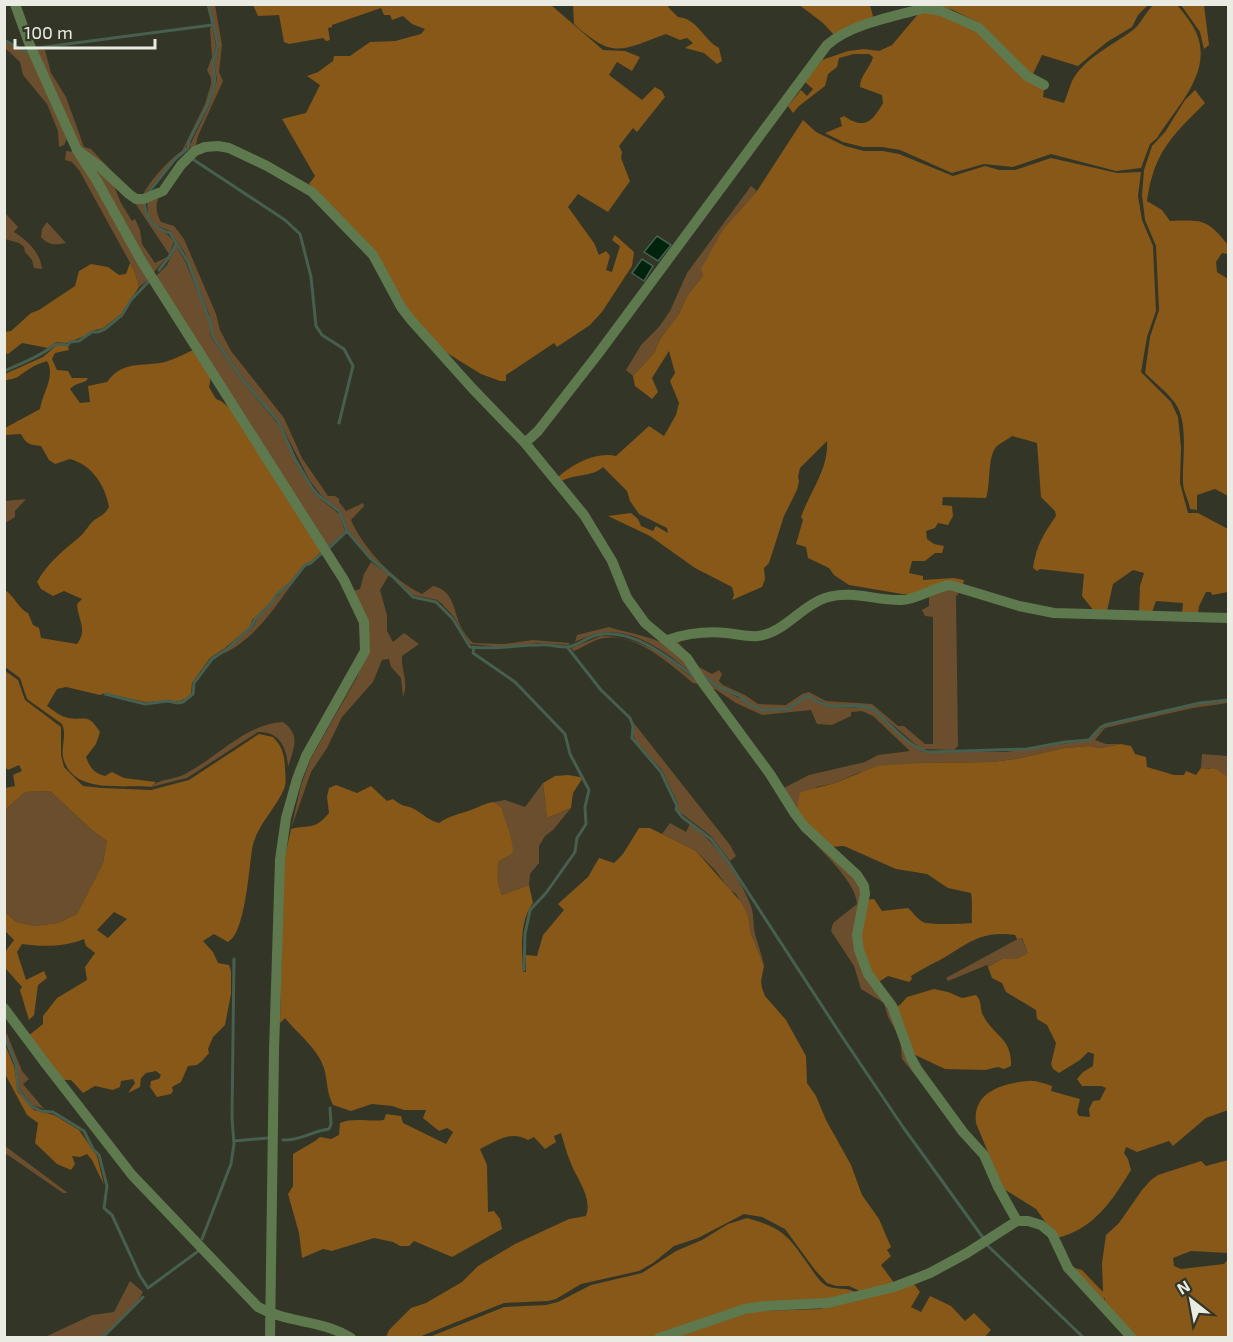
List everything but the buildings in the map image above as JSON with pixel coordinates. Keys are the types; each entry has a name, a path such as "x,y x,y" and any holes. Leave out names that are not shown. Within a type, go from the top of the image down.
{"street":[{"path":"15,4 28,43 77,150 142,262 344,580 364,622 365,651 306,756 297,779 286,818 280,860 274,1051 270,1338"},
{"path":"525,442 538,431 591,363 833,39 865,25 927,6 979,28 1027,76 1044,85"},
{"path":"77,150 99,166 129,195 136,198 153,197 163,191 181,165 195,152 205,147 229,148 267,166 312,192 373,255 401,307 422,333 525,442 595,530 612,561 627,598 645,623 687,658 805,827 851,868 864,886 864,902 857,935 859,950 868,974 892,1006 917,1069 963,1131 984,1155 1017,1221"},
{"path":"668,640 704,631 757,636 768,634 813,603 828,597 844,593 905,600 941,586 950,585 1054,614 1228,618"},
{"path":"4,1008 132,1175 258,1307 293,1321 326,1325 351,1338"},
{"path":"659,1338 745,1309 828,1303 894,1287 930,1273 958,1258 1017,1221 1028,1221 1041,1225 1052,1234 1068,1268 1132,1338"}],"shaded area":[{"path":"798,4 870,5 874,20 835,36 823,23"},
{"path":"209,5 215,5 222,45 219,72 223,81 198,136 195,149 191,152 190,145 209,106 217,80 214,63 219,49"},
{"path":"253,5 551,5 603,50 625,51 640,57 632,71 617,62 609,75 642,100 655,87 662,91 665,97 637,132 633,128 619,146 630,181 608,212 578,194 568,207 594,243 599,255 606,251 610,256 606,270 612,272 620,246 612,240 615,235 634,252 632,266 602,312 590,325 557,347 554,343 506,375 506,381 481,374 434,345 412,320 383,267 309,184 315,176 282,119 306,113 320,85 307,76 318,72 333,61 334,56 350,56 370,42 395,41 421,34 425,29 412,24 403,16 392,20 390,15 384,15 381,8 332,25 328,28 330,40 326,41 323,38 289,44 284,42 279,15 258,16"},
{"path":"573,5 670,5 668,7 678,17 690,21 719,48 722,61 717,64 704,53 685,48 693,43 687,38 680,40 666,34 627,48 608,47 598,43 574,24"},
{"path":"933,5 1148,5 1138,15 1132,27 1107,42 1078,66 1042,55 1033,74 1026,70 979,23 953,10"},
{"path":"1153,5 1177,5 1180,8 1196,32 1200,47 1200,61 1197,75 1190,88 1157,138 1150,144 1141,168 1116,171 1051,154 1013,167 984,164 952,173 900,150 863,147 843,142 825,133 842,126 840,118 844,116 857,123 867,122 883,103 882,95 860,87 873,57 869,54 854,54 839,58 837,67 828,74 825,86 793,113 788,106 801,90 807,96 813,89 805,82 822,60 848,51 864,49 879,51 892,45 919,13 927,11 941,14 976,30 1044,89 1043,97 1064,103 1072,81 1084,65 1135,28"},
{"path":"1181,5 1204,5 1209,45 1204,49 1200,32"},
{"path":"212,27 216,46 212,62 214,81 206,106 185,150 174,159 142,197 159,172 182,151 205,104 211,84 207,70 212,57 210,28"},
{"path":"4,41 29,53 67,139 64,145 59,147 58,131 47,104 23,75 20,62 5,48"},
{"path":"35,50 45,50 51,73 66,97 84,147 91,149 134,195 81,149"},
{"path":"1195,90 1205,103 1174,136 1159,157 1147,201 1162,210 1170,221 1204,223 1215,230 1228,245 1228,254 1222,253 1216,262 1217,272 1228,279 1228,496 1215,489 1197,495 1197,510 1190,509 1183,486 1184,441 1179,411 1168,395 1145,373 1150,337 1159,310 1156,246 1145,220 1142,195 1144,170 1152,146 1165,132 1185,100"},
{"path":"803,120 816,132 845,146 864,151 899,154 953,176 985,166 999,170 1015,170 1051,158 1117,173 1141,172 1138,196 1142,220 1153,246 1156,311 1147,337 1141,372 1171,402 1178,417 1181,447 1180,483 1188,513 1198,513 1228,529 1228,592 1212,595 1211,592 1206,592 1198,614 1182,613 1183,603 1156,601 1152,612 1139,612 1140,586 1144,573 1133,570 1113,584 1107,611 1094,611 1082,596 1084,574 1040,569 1037,571 1033,568 1038,546 1056,516 1055,511 1041,497 1037,443 1012,436 996,447 993,452 986,498 943,497 942,505 952,506 953,516 948,525 938,523 935,528 926,531 927,539 934,544 944,546 942,553 935,553 925,561 912,561 909,573 923,576 923,580 954,578 964,580 963,585 915,594 849,585 834,575 829,568 808,558 806,547 796,544 803,520 801,517 825,461 827,441 800,468 797,490 784,516 769,563 764,568 765,579 762,587 732,600 734,595 732,587 695,568 650,536 608,516 631,513 638,519 641,526 653,531 656,526 668,533 667,528 639,514 630,501 627,491 603,467 593,473 571,477 560,482 557,478 584,460 608,455 616,456 649,426 664,436 676,415 679,403 670,381 675,373 669,351 652,378 658,392 652,399 635,386 633,376 654,353 660,339 679,314 687,296 703,276 701,269 724,228 757,191"},
{"path":"66,151 77,152 149,279 139,287 134,270 79,170 72,162 65,160"},
{"path":"89,161 114,186 132,221 135,219 140,230 142,244 155,263 167,257 153,273"},
{"path":"751,186 757,191 724,228 703,276 687,296 679,314 660,339 654,353 633,376 626,370 641,345 659,327 670,311 687,273"},
{"path":"158,199 157,208 161,222 174,226 184,239 216,314 220,330 231,351 284,418 302,458 328,496 335,496 339,499 346,511 363,503 364,506 351,520 363,542 380,563 401,581 422,594 433,586 445,592 452,602 462,629 473,643 504,644 533,640 570,643 568,645 539,643 501,647 470,644 454,617 442,604 437,600 413,595 370,557 348,530 341,513 320,494 310,481 279,421 243,378 213,335 209,314 185,253 170,231 155,225 148,214 147,200"},
{"path":"135,203 143,203 148,219 174,242 169,254"},
{"path":"5,213 18,227 14,232 36,252 42,269 34,268 24,247 5,239"},
{"path":"47,222 66,243 52,244 41,237 42,229"},
{"path":"657,236 671,245 658,261 644,252"},
{"path":"176,246 186,263 210,323 211,337 242,381 278,424 302,473 318,497 339,514 345,531 327,548 156,276 167,265"},
{"path":"642,259 653,266 644,281 632,273"},
{"path":"130,263 139,287 121,314 103,328 66,343 56,342 48,348 22,343 8,354 5,353 5,332 11,331 31,313 75,286 79,271 91,264 108,267 119,275 126,274"},
{"path":"57,345 68,346 69,350 55,353 52,359 57,370 68,371 72,378 88,378 70,389 80,403 90,402 88,386 107,382 121,370 136,365 168,361 195,349 211,377 209,387 216,399 231,409 321,552 311,562 305,564 277,593 252,620 250,627 210,658 192,683 191,694 186,698 180,701 145,702 66,687 57,689 47,706 65,717 89,720 100,732 96,744 86,757 93,770 105,776 112,772 124,778 156,782 151,787 100,785 76,777 68,769 63,757 62,724 27,699 20,678 5,667 5,590 28,613 33,625 39,628 41,638 77,644 82,629 77,604 82,599 64,591 53,596 41,589 37,582 54,559 109,507 101,484 85,466 70,459 55,464 49,460 41,446 29,443 21,434 5,435 5,428 40,409 50,373 47,361 16,378 5,381 5,374 43,357"},
{"path":"26,499 15,511 15,517 5,523 5,501"},
{"path":"371,562 389,575 380,590 387,615 387,631 393,642 404,633 419,644 402,656 405,692 403,697 401,678 391,667 389,659 382,660 373,682 342,717 327,748 311,772 291,829 301,785 311,758 357,677 366,654 354,591 360,589 364,574"},
{"path":"292,584 243,642 222,654 253,627 257,619 287,586"},
{"path":"940,588 961,591 956,596 958,746 954,750 921,749 868,706 830,705 806,695 788,708 762,709 719,686 701,673 673,641 678,642 699,667 712,674 719,670 722,674 719,681 723,685 758,704 786,705 809,692 826,701 872,704 898,726 904,726 925,744 933,744 933,617 925,616 922,610 929,606 929,597"},
{"path":"609,627 653,639 669,646 680,656 692,674 662,650 626,634 601,633 575,642 577,635"},
{"path":"601,636 627,640 604,638 574,651 571,648"},
{"path":"633,642 650,648 668,659 695,678 699,684 693,683 674,667"},
{"path":"4,670 18,680 25,700 61,727 61,755 64,767 83,786 151,790 189,780 259,734 273,737 280,747 285,762 285,786 254,842 245,900 238,927 234,937 228,942 214,934 203,941 213,952 218,963 229,965 231,971 231,994 225,1025 213,1037 208,1049 209,1053 197,1065 188,1066 181,1082 172,1087 171,1094 157,1097 150,1087 151,1081 159,1079 161,1075 156,1071 146,1073 141,1078 140,1087 128,1093 135,1083 133,1079 121,1081 120,1087 113,1090 95,1086 83,1093 71,1080 60,1080 28,1036 43,1024 43,1016 57,998 87,980 85,967 95,953 86,946 84,939 53,946 22,944 17,952 26,980 44,971 47,978 38,985 34,1015 29,1020 20,990 22,987 5,968 5,952 14,940 5,931 5,912 16,922 35,926 58,923 77,914 103,863 107,841 50,791 25,792 5,810 5,788 15,786 13,775 22,771 19,765 8,770 5,767","holes":["114,912 127,919 108,938 97,930"]},
{"path":"701,677 762,711 789,710 808,697 831,707 866,708 874,711 913,746 923,752 1005,752 1090,740 1105,726 1201,704 1228,701 1228,703 1193,708 1105,728 1095,740 1106,744 1121,744 1100,748 1089,746 1064,748 993,762 921,763 858,773 835,783 817,787 797,812 782,789 809,775 865,762 878,755 910,751 873,716 862,711 851,712 851,716 832,725 817,724 811,710 762,715 713,689"},
{"path":"283,722 289,727 294,737 294,748 288,767 284,747 276,737 265,732 258,732 187,778 151,787 159,782 185,774 232,742 256,729"},
{"path":"633,722 730,845 736,856 730,861 711,836 677,810 678,804 662,770 636,742"},
{"path":"1121,744 1131,746 1135,754 1146,757 1147,767 1174,775 1184,775 1186,771 1196,775 1201,768 1216,769 1228,777 1228,1110 1206,1118 1173,1146 1169,1141 1137,1152 1126,1147 1124,1153 1131,1170 1109,1203 1082,1228 1057,1238 1036,1209 999,1186 998,1177 976,1123 976,1112 984,1097 991,1091 1009,1084 1031,1081 1052,1086 1051,1091 1080,1099 1077,1112 1079,1116 1090,1117 1089,1109 1093,1101 1100,1100 1106,1088 1082,1086 1077,1079 1093,1066 1094,1054 1088,1052 1059,1073 1053,1069 1051,1064 1056,1043 1047,1025 1037,1019 1036,1010 1006,992 1002,983 992,978 988,967 1002,959 1016,959 1028,953 1022,938 1017,939 1015,935 983,936 914,974 909,982 888,976 877,983 860,949 866,900 874,899 882,911 908,908 926,923 972,923 971,893 948,888 927,874 896,869 844,846 828,847 797,812 799,796 801,792 835,783 877,766 993,762 1064,748 1089,746 1100,748"},
{"path":"1202,754 1228,756 1228,777 1209,768 1201,768"},
{"path":"568,775 582,779 573,793 571,808 547,818 543,783 555,776"},
{"path":"543,783 547,818 571,808 545,836 539,846 539,863 530,874 529,885 502,895 498,878 499,861 513,853 502,808 494,802 505,800 525,807"},
{"path":"336,785 357,793 371,786 387,801 393,799 439,823 494,802 502,808 512,841 513,853 499,861 500,891 502,895 529,885 533,903 523,927 523,972 526,972 526,955 537,956 543,935 564,910 558,904 588,877 599,858 614,863 623,854 639,828 650,828 696,851 741,902 748,915 751,934 764,966 761,981 765,996 786,1020 806,1056 807,1083 851,1165 862,1195 879,1219 891,1247 887,1250 891,1256 881,1265 895,1284 864,1293 849,1286 827,1283 785,1229 762,1217 744,1214 698,1238 674,1246 639,1271 581,1284 556,1299 548,1301 504,1303 419,1337 386,1337 389,1330 411,1308 426,1303 462,1282 478,1266 515,1244 569,1219 586,1216 588,1209 586,1195 569,1158 561,1133 554,1136 556,1142 545,1149 534,1137 528,1140 509,1136 480,1149 487,1165 488,1212 494,1211 500,1219 502,1229 452,1257 414,1241 409,1246 400,1246 374,1238 332,1251 323,1249 302,1258 299,1233 288,1194 293,1186 293,1154 320,1137 331,1139 339,1135 340,1123 350,1120 384,1120 386,1114 401,1116 403,1123 446,1144 453,1132 447,1128 439,1131 423,1118 426,1110 404,1110 372,1104 351,1111 333,1105 324,1068 317,1054 285,1018 280,1023 284,861 291,829 312,826 324,819 329,813 327,797 329,788"},
{"path":"50,791 107,841 103,863 77,914 58,923 35,926 16,922 5,912 5,810 25,792"},
{"path":"794,820 852,874 860,887 881,995 930,1093 902,1059 900,1038 888,1017 884,1003 861,989 854,966 831,931 833,923 857,904 855,894 841,872"},
{"path":"670,823 686,832 690,824 709,840 734,872 753,912 755,934 764,966 751,934 748,915 736,894 696,851 662,834"},
{"path":"1021,937 1028,953 1016,959 1002,959 988,967 987,965 948,981 946,978"},
{"path":"934,989 962,998 976,995 988,1024 1009,1049 1011,1066 1004,1069 998,1067 985,1070 945,1069 911,1053 895,1007 907,997"},
{"path":"5,1034 7,1034 22,1071 29,1079 23,1084 44,1109 32,1105 19,1088 17,1065"},
{"path":"4,1042 14,1066 18,1092 34,1110 54,1115 79,1130 97,1156 104,1185 87,1154 80,1157 72,1156 75,1164 71,1170 57,1164 35,1143 38,1123 27,1115 5,1074"},
{"path":"5,1146 68,1193 63,1193 5,1153"},
{"path":"1228,1160 1228,1253 1191,1251 1173,1258 1174,1266 1181,1269 1224,1264 1228,1259 1228,1337 1135,1337 1104,1302 1105,1297 1103,1301 1071,1267 1082,1270 1103,1292 1102,1263 1106,1235 1119,1223 1151,1180 1158,1175 1201,1161 1206,1166"},
{"path":"747,1218 776,1229 789,1239 825,1285 856,1293 830,1300 744,1307 654,1337 427,1338 504,1307 546,1305 558,1302 591,1285 642,1273 676,1251 702,1240 728,1224"},
{"path":"130,1281 143,1292 117,1323 98,1337 45,1337 92,1315 114,1312"},
{"path":"914,1284 920,1292 911,1307 921,1312 930,1296 951,1306 965,1321 974,1313 991,1330 984,1338 673,1338 745,1314 759,1311 820,1309"}],"waterway":[{"path":"147,194 175,159 188,148 189,141 213,89 215,81 213,63 218,46 208,4"},
{"path":"37,48 212,25"},
{"path":"4,40 27,52"},
{"path":"194,160 285,220 300,234 311,277 316,326 322,335 344,349 353,366 339,423"},
{"path":"144,202 152,222 159,229 170,233 188,262 210,322 213,337 242,379 278,421 295,459 312,488 339,511 347,531 370,558 413,597 436,602 453,619 470,647 543,645 567,647 597,635 623,635 648,645 693,676"},
{"path":"159,270 176,244"},
{"path":"4,371 38,356 56,344 68,345 92,332 105,329 122,315 131,300 150,280"},
{"path":"328,549 347,531"},
{"path":"105,694 145,704 183,702 193,694 194,683 212,659 251,627 255,619 278,593 291,583 305,565 311,563 322,553"},
{"path":"474,647 473,653 515,682 565,734 570,754 589,790 585,807 586,824 577,838 575,852 546,893 530,910 525,934 524,970"},
{"path":"568,648 601,690 630,718 633,726 632,738 661,772 677,806 676,809 682,817 711,839 729,863 903,1127 984,1239"},
{"path":"703,676 762,710 789,709 808,696 826,705 873,709 900,735 915,746 930,752 1027,749 1089,740 1105,725 1200,703 1228,700"},
{"path":"202,1239 231,1164 234,1144 232,1118 234,959"},
{"path":"4,1035 16,1065 18,1089 23,1096 31,1106 41,1111 53,1112 84,1131 93,1149 99,1155 107,1186 104,1208 112,1215 140,1276 148,1288 197,1252"},
{"path":"283,1140 295,1139 329,1129 330,1108"},
{"path":"234,1141 268,1138"},
{"path":"987,1245 1084,1338"},
{"path":"99,1338 106,1334 143,1297"}]}
